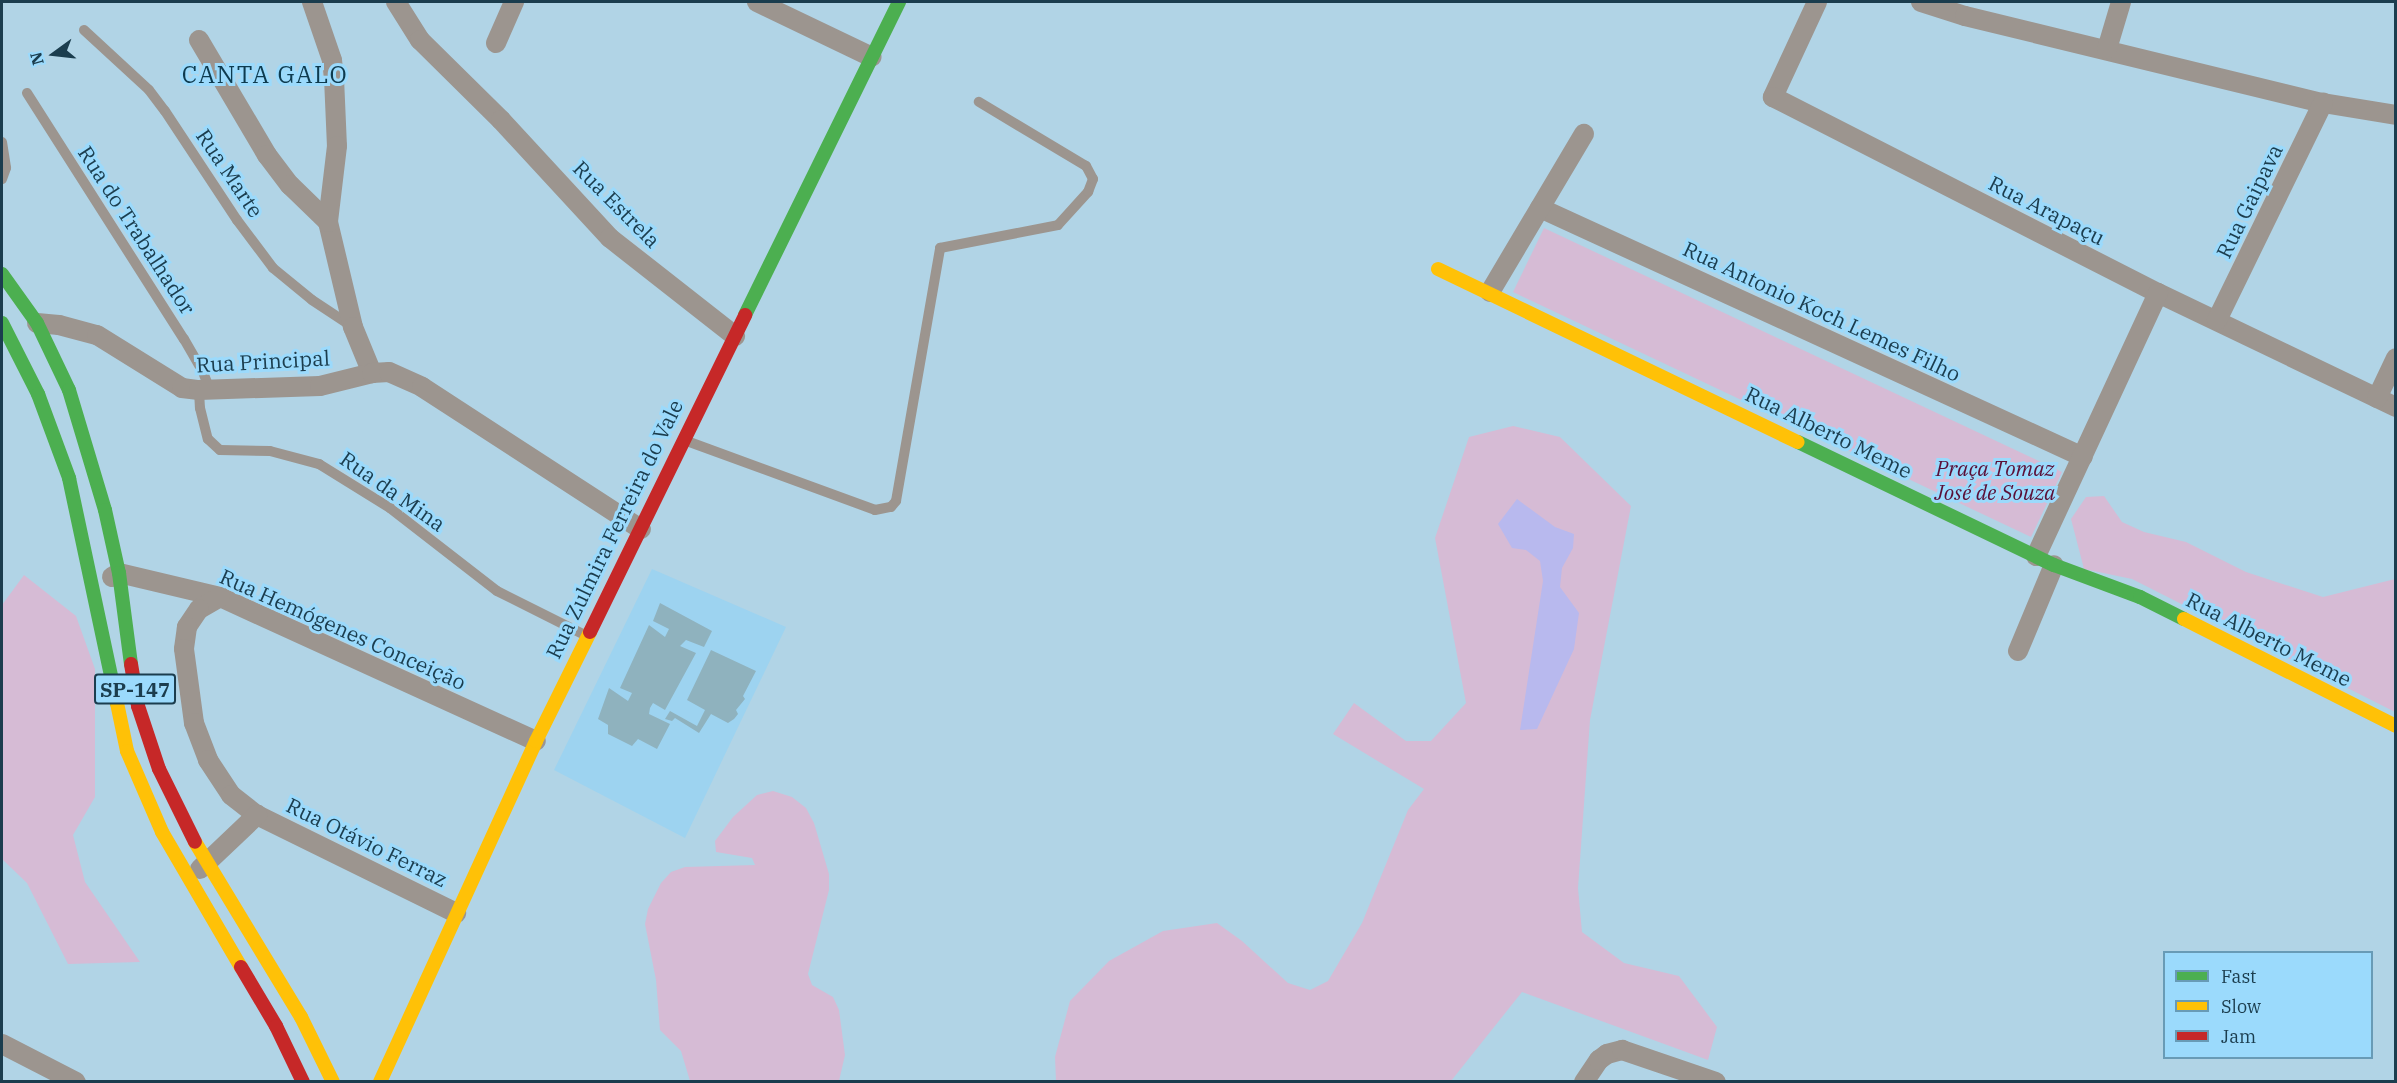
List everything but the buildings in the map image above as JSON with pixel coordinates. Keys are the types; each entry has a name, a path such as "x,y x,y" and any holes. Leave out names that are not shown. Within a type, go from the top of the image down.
{"street":[{"path":"316,2 332,60 334,78 337,146 328,222 353,327 372,373"},
{"name":"Rua Estrela","path":"396,2 420,40 501,120 610,238 735,336"},
{"path":"496,42 514,2"},
{"path":"757,2 872,57"},
{"name":"Rua Zulmira Ferreira do Vale","path":"380,1082 536,741 899,2"},
{"name":"Rua Arapaçu","path":"1817,2 1773,97 2158,293 2396,407"},
{"path":"1921,2 1967,9 2107,49 2323,103 2396,115"},
{"path":"2107,49 2121,2"},
{"path":"199,40 267,155 290,185 328,222"},
{"name":"Rua Gaipava","path":"2217,320 2323,103"},
{"path":"1490,292 1584,134"},
{"name":"Rua Antonio Koch Lemes Filho","path":"1540,208 2084,458"},
{"name":"Rua Alberto Meme","path":"1438,269 2054,565 2140,597 2396,726"},
{"name":"SP-147","path":"2,274 37,323 69,390 105,510 119,573 125,632 138,706 159,769 183,821 301,1017 333,1082"},
{"path":"2036,556 2084,458 2158,293"},
{"name":"SP-147","path":"2,323 38,394 69,478 127,751 162,832 276,1026 302,1079"},
{"name":"Rua Principal","path":"37,323 59,325 97,335 182,388 204,390 320,386 372,373 389,372 422,387 641,529"},
{"path":"2377,398 2396,358"},
{"path":"2018,651 2054,565"},
{"path":"93,587 119,573"},
{"name":"Rua Hemógenes Conceição","path":"119,573 220,597 536,741"},
{"name":"Rua Otávio Ferraz","path":"220,597 199,609 187,627 185,669 194,723 208,760 231,795 257,815 456,913"},
{"path":"188,878 208,863 257,815"},
{"path":"2,1044 76,1082"},
{"path":"1584,1082 1599,1060 1622,1050 1716,1082"}],"lane":[{"name":"Rua Marte","path":"84,30 149,90 237,220 273,268 312,300 353,327"},
{"name":"Rua do Trabalhador","path":"27,93 184,339 203,372 204,390"},
{"path":"684,440 875,510 891,507 896,501 940,248 1058,225 1088,192 1093,179 1086,166 979,102"},
{"path":"2,142 6,168 2,179"},
{"name":"Rua da Mina","path":"204,390 208,439 220,450 270,451 320,464 390,508 497,591 588,636"}],"shaded area":[{"path":"1517,499 1555,527 1574,534 1573,548 1562,568 1560,587 1579,613 1574,649 1537,729 1520,730 1543,581 1540,561 1526,550 1512,548 1498,524"},
{"path":"652,569 786,627 685,838 554,770"}],"green space":[{"name":"Praça Tomaz José de Souza","path":"1544,228 2062,472 2031,537 1513,292"},
{"path":"1513,426 1560,437 1631,506 1590,720 1578,888 1582,932 1624,963 1679,976 1717,1027 1708,1060 1522,992 1451,1081 1056,1081 1055,1057 1070,1001 1109,961 1163,931 1217,923 1242,941 1288,983 1310,990 1328,981 1362,923 1408,810 1424,789 1333,734 1354,703 1406,741 1431,741 1466,703 1435,538 1469,437"},
{"path":"2104,496 2122,522 2144,532 2186,542 2246,572 2323,597 2395,579 2395,712 2132,579 2084,569 2071,519 2086,497"},
{"path":"24,575 76,616 95,669 95,797 73,835 85,882 140,962 68,964 27,883 2,859 2,605"},
{"path":"773,791 792,797 806,808 814,823 829,874 829,890 808,974 812,985 833,997 839,1010 845,1055 839,1081 690,1081 681,1051 660,1030 656,980 645,924 648,909 661,883 671,872 685,867 755,865 752,858 716,852 715,841 733,817 757,795"}],"traffic: fast":[{"path":"745,315 899,2"},
{"path":"2,274 37,323 69,390 105,510 119,573 131,664"},
{"path":"2,323 38,394 69,478 117,703"},
{"path":"1798,442 2054,565 2140,597 2184,619"}],"traffic: slow":[{"path":"1438,269 1798,442"},
{"path":"2184,619 2396,726"},
{"path":"380,1082 536,741 590,632"},
{"path":"117,703 127,751 162,832 241,967"},
{"path":"195,842 301,1017 333,1082"}],"traffic: jam":[{"path":"590,632 745,315"},
{"path":"131,664 138,706 159,769 195,842"},
{"path":"241,967 276,1026 303,1082"}],"district":[{"name":"CANTA GALO","path":"265,75"}]}
